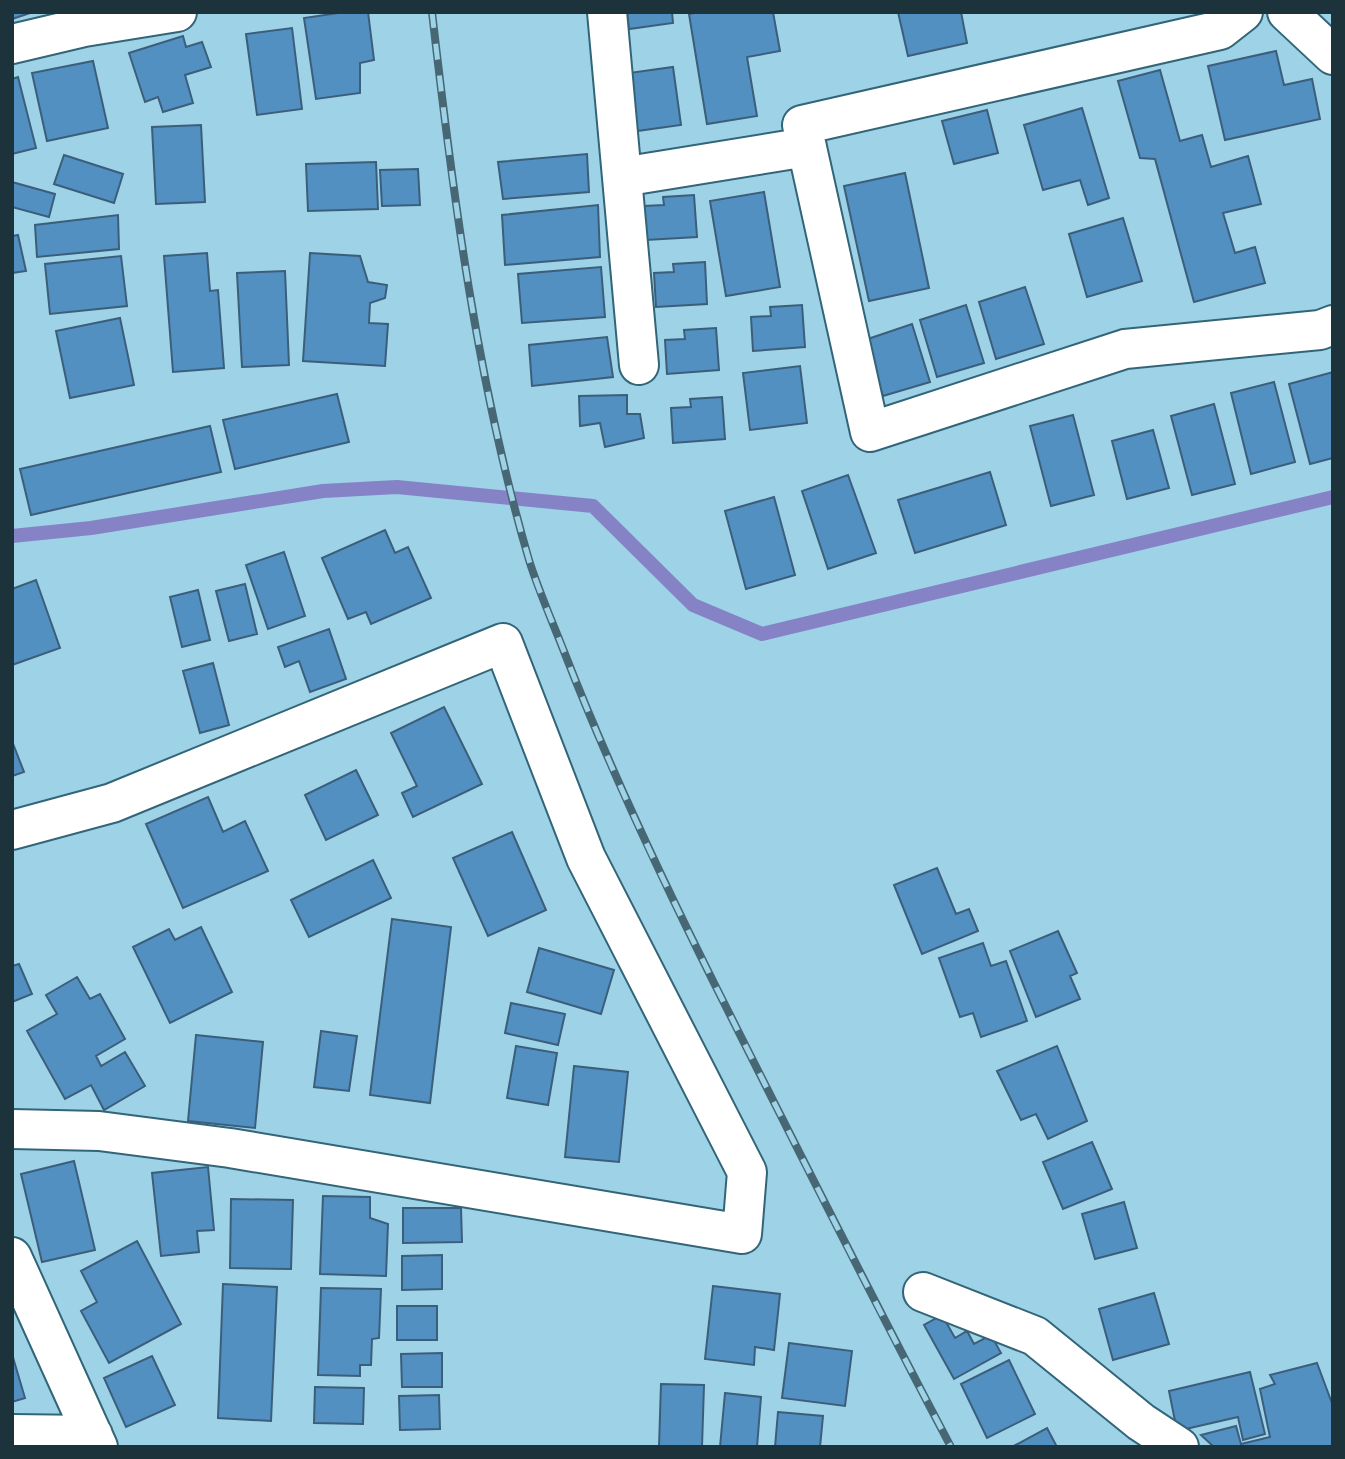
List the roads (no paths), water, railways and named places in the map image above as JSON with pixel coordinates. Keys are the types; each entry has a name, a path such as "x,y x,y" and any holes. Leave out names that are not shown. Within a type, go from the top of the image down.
{"street":[{"path":"12,44 82,19 177,12"},
{"path":"607,12 639,365"},
{"path":"1242,12 1220,30 802,125 870,432 1125,349 1320,330 1333,325"},
{"path":"1287,12 1333,55"},
{"path":"622,177 807,147"},
{"path":"12,831 113,803 503,643 586,858 747,1172 742,1234 230,1148 99,1131 12,1129"},
{"path":"12,1257 96,1441 12,1434"},
{"path":"923,1292 1035,1336 1141,1422 1179,1447"}],"waterway":[{"path":"12,536 91,528 323,491 397,487 593,506 693,605 762,634 1333,497"}],"railway":[{"path":"432,12 458,219 481,357 511,493 537,584 599,738 675,904 951,1447"}]}
